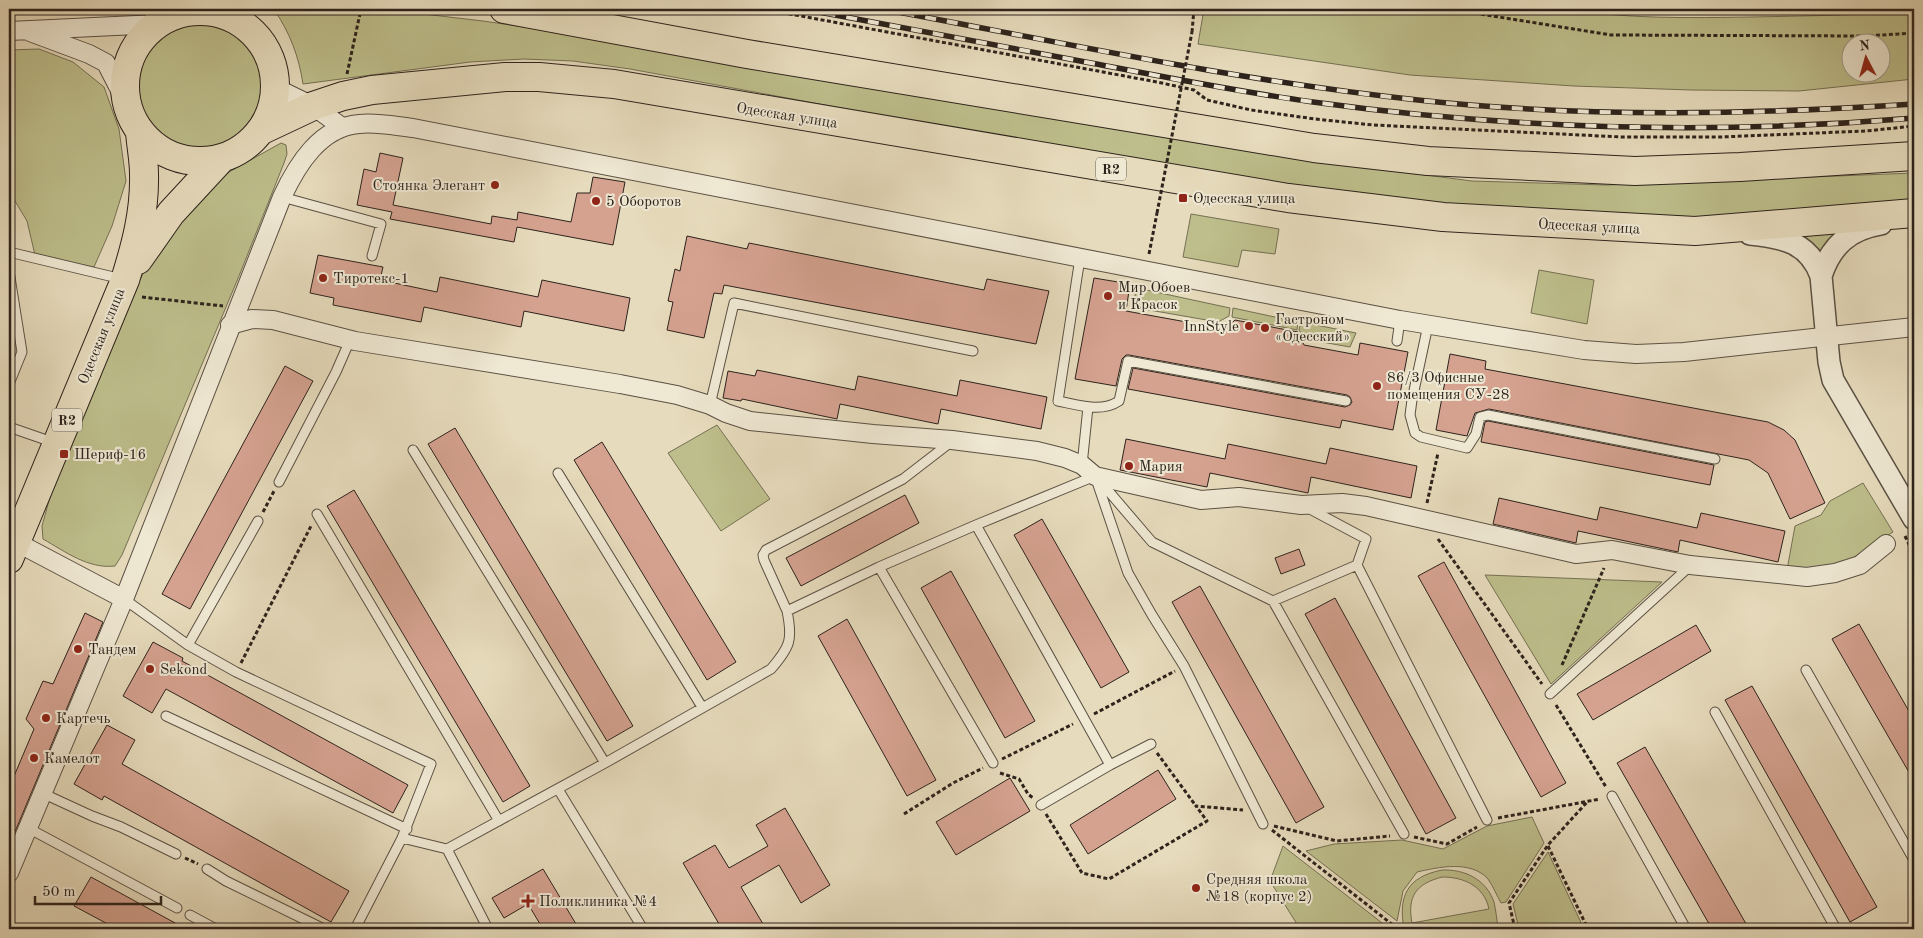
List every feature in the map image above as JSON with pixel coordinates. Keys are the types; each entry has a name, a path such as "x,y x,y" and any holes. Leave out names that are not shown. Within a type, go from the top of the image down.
{"main road":[{"path":"504,9 747,54 1314,148 1428,161 1635,170 1740,167 1914,156"},
{"name":"R2","path":"214,10 249,28 264,46 274,66 276,88 272,110 262,130 243,149 220,160 202,162 184,160 167,154 152,145 140,132 132,119 127,104 125,82 130,59 141,39 158,24 182,13 214,10"},
{"name":"Одесская улица","path":"262,130 314,106 343,96 372,90 504,77 574,80 614,84 1288,198 1443,218 1694,231 1914,213"},
{"name":"R2","path":"133,288 136,246 143,199 144,173 140,132"},
{"name":"R2","path":"133,288 150,240 170,213 220,160"},
{"name":"Одесская улица","path":"12,551 57,444 133,288"}],"street":[{"path":"16,30 158,24"},
{"path":"16,30 89,54 106,63 127,104"},
{"path":"276,88 314,106 342,127"},
{"path":"9,873 124,599 230,325 282,197 294,172 312,149 342,127 376,123 413,128 1400,320 1584,350 1636,354 1684,352 1914,327"},
{"path":"1821,276 1835,247 1852,233 1876,225 1914,219"},
{"path":"1694,231 1755,234 1791,241 1808,253 1818,267 1821,276 1829,362 1834,380 1909,526"},
{"path":"230,325 252,319 273,320 350,340 677,395 710,405 726,414 750,421 952,440 1037,451 1065,458 1088,471 1201,500 1239,497 1302,504 1342,503 1366,506 1576,554 1612,550 1690,566 1807,577 1835,573 1860,565 1886,544"},
{"path":"12,551 124,599"}],"lane":[{"path":"282,197 381,224 372,256"},
{"path":"9,252 133,288"},
{"path":"1080,258 1058,401 1088,407 1110,407 1119,401 1128,361 1346,401"},
{"path":"9,271 22,352 9,384"},
{"path":"710,405 734,303 973,352"},
{"path":"1396,341 1400,320"},
{"path":"1428,324 1410,416 1415,433 1421,438 1466,448 1476,434 1480,418 1488,415 1715,459"},
{"path":"279,482 336,372 350,340"},
{"path":"1088,407 1088,471 1128,573 1184,666 1263,824"},
{"path":"9,427 57,444"},
{"path":"402,838 447,848 605,763 770,669 785,652 790,642 791,630 787,611 764,560 763,555 766,550 903,479 952,440"},
{"path":"413,450 605,763"},
{"path":"787,611 976,525 1088,471"},
{"path":"1088,471 1152,542 1273,601 1404,834"},
{"path":"558,473 702,707"},
{"path":"1302,504 1366,539 1357,565 1487,820"},
{"path":"317,514 499,821"},
{"path":"188,646 258,521"},
{"path":"976,525 1110,765"},
{"path":"1273,601 1357,565"},
{"path":"1550,694 1690,566"},
{"path":"880,568 993,763"},
{"path":"124,599 188,646 236,672 431,764 407,829 356,929"},
{"path":"1806,670 1914,860"},
{"path":"1715,712 1836,929"},
{"path":"166,716 407,829"},
{"path":"1041,805 1110,765 1151,744"},
{"path":"558,788 643,929"},
{"path":"42,793 121,827 176,854"},
{"path":"1612,796 1686,929"},
{"path":"28,828 177,908"},
{"path":"447,848 488,929"},
{"path":"207,869 324,929"},
{"path":"190,915 216,929"}],"path":[{"path":"343,96 361,9"},
{"path":"763,9 1194,90 1207,100 1251,110 1315,120 1373,125 1622,137 1720,137 1866,131 1914,126"},
{"path":"1174,9 1194,11 1202,9"},
{"path":"1449,9 1611,35 1865,36 1914,32"},
{"path":"1145,270 1192,32 1194,11"},
{"path":"133,288 223,306"},
{"path":"1440,443 1424,519 1550,694"},
{"path":"258,521 279,482"},
{"path":"236,672 317,514"},
{"path":"1909,526 1914,555"},
{"path":"904,814 953,783 1084,719 1184,666"},
{"path":"983,768 1019,779 1028,794 1041,805 1082,873 1109,879 1207,821 1151,744"},
{"path":"1263,824 1337,840 1404,834 1447,844 1487,820 1612,796"},
{"path":"1515,929 1510,903 1548,845 1588,801"},
{"path":"1196,806 1227,810 1256,810"},
{"path":"1263,824 1398,929"},
{"path":"1548,845 1588,929"},
{"path":"176,854 207,869"}],"green space":[{"path":"277,9 381,9 483,21 770,63 1293,158 1472,181 1606,185 1914,173 1914,206 1690,224 1449,210 1155,166 630,69 573,61 524,59 470,62 303,84 296,55 285,28 275,11"},
{"path":"1204,9 1565,9 1611,15 1681,18 1914,12 1914,79 1890,82 1890,32 1840,32 1840,82 1885,82 1799,91 1574,86 1410,75 1198,44"},
{"path":"1664,9 1830,9 1728,12"},
{"path":"199,22 212,23 224,27 245,41 259,62 263,74 263,100 259,112 245,133 224,147 212,151 199,152 186,151 174,147 153,133 139,112 135,100 134,87 135,74 139,62 153,41 174,27 186,23"},
{"path":"39,49 73,62 104,87 119,129 126,181 112,226 94,267 35,255 27,221 9,191 9,50"},
{"path":"281,143 286,145 287,154 284,163 239,276 122,555 115,566 105,566 86,562 69,554 43,539 42,526 59,464 145,269 190,209 229,172"},
{"path":"1191,214 1279,229 1275,254 1242,250 1238,267 1183,257"},
{"path":"1843,226 1821,251 1796,230"},
{"path":"1539,270 1594,280 1587,324 1531,313"},
{"path":"1137,288 1230,308 1229,316 1218,322 1132,307"},
{"path":"1233,308 1298,322 1297,330 1232,317"},
{"path":"1301,322 1356,333 1350,347 1305,339 1299,330"},
{"path":"717,425 770,499 721,531 668,453"},
{"path":"1863,483 1893,532 1845,563 1807,572 1787,570 1795,526 1821,515 1830,501"},
{"path":"1486,575 1662,582 1551,684"},
{"path":"1532,817 1544,843 1506,902 1501,903 1488,879 1473,869 1454,866 1435,868 1417,872 1403,891 1397,921 1306,851 1334,844 1402,840 1443,849 1487,826"},
{"path":"1283,846 1386,926 1362,929 1300,929 1270,881"},
{"path":"1548,852 1584,929 1519,929 1513,904"},
{"path":"1442,870 1458,871 1480,882 1486,887 1494,902 1498,929 1404,929 1402,907 1404,898 1413,883 1430,873","holes":["1442,877 1450,877 1472,884 1483,894 1489,909 1412,923 1411,905 1415,892 1426,883"]}],"building":[{"path":"380,153 403,158 393,205 491,224 492,216 517,220 518,212 571,222 577,193 590,193 593,177 625,182 613,245 517,227 514,242 390,219 392,212 357,205 364,169 376,172"},
{"path":"687,236 747,249 749,243 984,290 987,279 1049,291 1036,344 724,285 722,294 714,293 704,338 667,330 673,302 668,301 675,269 680,271"},
{"path":"318,255 383,267 380,280 437,292 440,277 538,297 542,280 630,298 624,331 524,311 521,327 424,307 421,322 333,305 334,298 310,293"},
{"path":"1094,278 1130,284 1126,311 1225,329 1235,320 1298,332 1304,345 1358,355 1360,343 1408,352 1393,430 1342,420 1340,428 1128,389 1133,368 1345,407 1352,402 1347,395 1129,355 1122,359 1116,386 1075,379"},
{"path":"1450,354 1486,361 1485,369 1768,422 1784,430 1795,440 1825,503 1790,519 1768,473 1749,460 1489,409 1475,413 1467,436 1436,430"},
{"path":"285,366 313,381 190,609 162,594"},
{"path":"757,370 855,390 858,376 957,396 960,380 1047,397 1041,429 941,409 938,424 840,404 837,419 742,399 741,401 723,398 728,371 755,376"},
{"path":"1488,421 1714,465 1710,485 1481,442 1485,422"},
{"path":"455,428 633,726 607,741 428,444"},
{"path":"1126,439 1225,459 1228,444 1326,464 1330,448 1417,466 1411,498 1311,477 1308,493 1210,473 1207,487 1120,470"},
{"path":"602,442 736,662 707,680 574,460"},
{"path":"354,490 530,786 503,802 327,506"},
{"path":"905,495 919,523 801,586 786,558"},
{"path":"1499,498 1597,520 1600,507 1697,528 1701,513 1785,531 1778,562 1680,540 1678,552 1578,531 1576,543 1493,524"},
{"path":"1042,519 1129,672 1101,688 1014,535"},
{"path":"1299,549 1305,565 1281,574 1275,558"},
{"path":"1444,562 1566,783 1541,797 1418,576"},
{"path":"951,571 1035,721 1005,738 921,588"},
{"path":"1200,586 1324,807 1296,823 1172,602"},
{"path":"1335,598 1456,818 1426,834 1305,614"},
{"name":"Камелот","path":"85,613 103,622 9,846 9,788 34,729 26,719 43,681 53,684"},
{"path":"847,619 936,780 907,796 818,636"},
{"path":"1859,624 1914,720 1914,781 1832,639"},
{"path":"1696,625 1711,651 1593,720 1577,694"},
{"path":"153,642 183,658 182,661 408,785 393,813 166,689 152,713 123,696"},
{"path":"1752,686 1877,907 1850,922 1725,700"},
{"path":"107,725 135,740 122,764 349,891 331,922 104,796 102,800 74,784"},
{"path":"1645,747 1749,929 1712,929 1617,763"},
{"path":"1158,770 1176,799 1088,854 1070,825"},
{"path":"1010,778 1030,811 956,855 936,822"},
{"path":"785,808 830,885 801,903 779,865 741,887 766,929 722,929 683,863 715,845 729,868 768,846 756,825"},
{"name":"Поликлиника №4","path":"543,869 579,929 543,929 528,904 504,918 492,898"},
{"path":"91,877 186,929 117,929 74,906"}],"railway":[{"path":"803,9 1230,89 1388,111 1538,123 1689,128 1839,123 1914,118"},
{"path":"882,9 1216,72 1351,92 1480,106 1542,110 1666,113 1790,111 1914,104"}],"place":[{"name":"Стоянка Элегант","path":"495,185"},
{"name":"Одесская улица","path":"1183,198"},
{"name":"5 Оборотов","path":"596,201"},
{"name":"Тиротекс-1","path":"323,278"},
{"name":"Мир Обоев и Красок","path":"1108,296"},
{"name":"InnStyle","path":"1249,326"},
{"name":"Гастроном «Одесский»","path":"1265,328"},
{"name":"86/3 Офисные помещения СУ-28","path":"1377,386"},
{"name":"Шериф-16","path":"64,454"},
{"name":"Мария","path":"1129,466"},
{"name":"Тандем","path":"78,649"},
{"name":"Sekond","path":"150,669"},
{"name":"Картечь","path":"46,718"},
{"name":"Камелот","path":"34,758"},
{"name":"Средняя школа №18 (корпус 2)","path":"1196,888"},
{"name":"Поликлиника №4","path":"528,901"}]}
